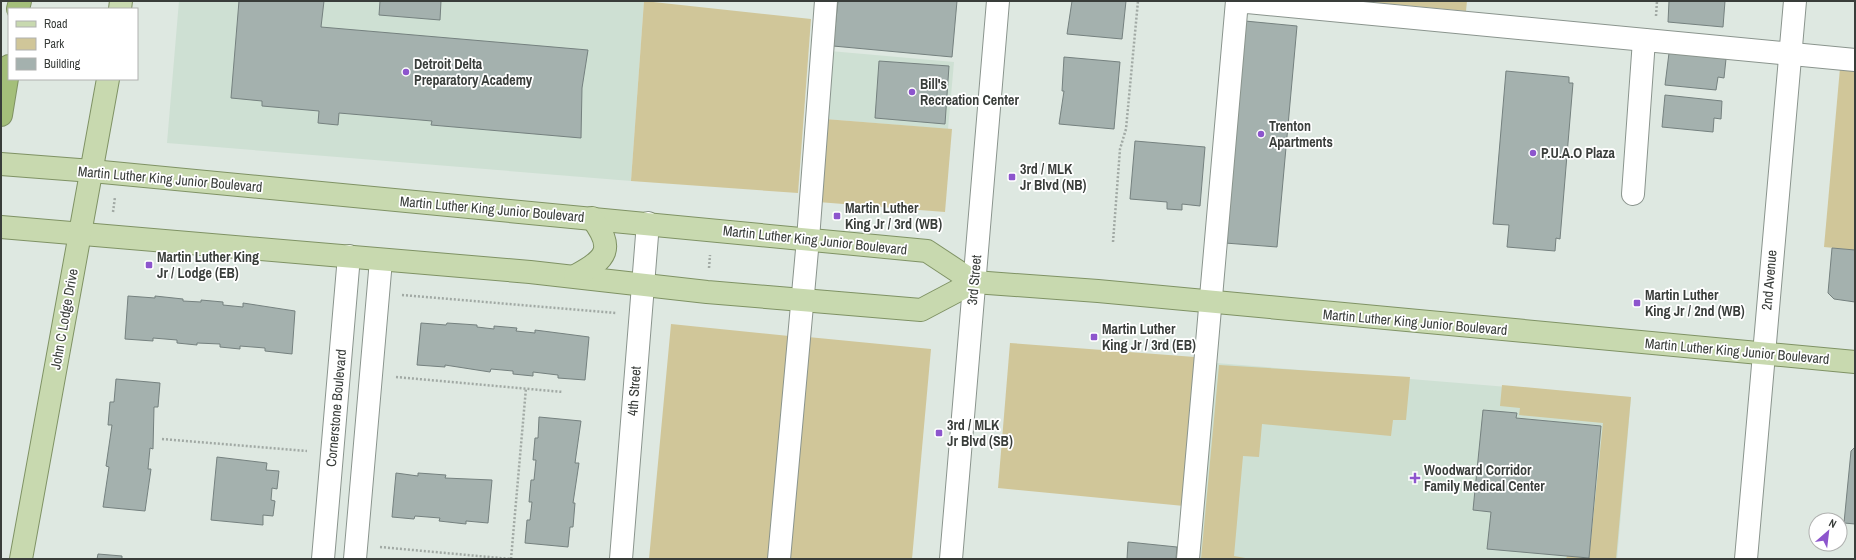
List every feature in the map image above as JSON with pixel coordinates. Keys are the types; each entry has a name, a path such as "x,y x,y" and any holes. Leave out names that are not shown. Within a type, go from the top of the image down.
{"highway":[{"path":"1,115 8,72"}],"main road":[{"name":"John C Lodge Drive","path":"21,559 81,235 108,80"},
{"name":"Martin Luther King Junior Boulevard","path":"11,165 92,171 648,223 927,251 974,282 1098,291 1211,303 1855,362"},
{"path":"576,276 590,268 603,257 606,248 602,232 592,218"},
{"path":"5,227 81,235 576,276 642,285 802,301 921,310 974,282"}],"street":[{"path":"778,559 808,239 826,1"},
{"name":"3rd Street","path":"951,559 998,1"},
{"path":"1188,559 1237,1 1650,32 1790,54 1855,60"},
{"name":"2nd Avenue","path":"1746,559 1795,1"},
{"path":"1633,194 1650,32"},
{"name":"4th Street","path":"621,559 648,223"},
{"name":"Cornerstone Boulevard","path":"323,559 349,256"},
{"path":"355,559 380,260"}],"path":[{"path":"1113,242 1120,149 1126,129 1138,1"},
{"path":"1650,32 1657,1"},
{"path":"113,215 116,193"},
{"path":"709,269 710,254"},
{"path":"399,295 619,313 618,319"},
{"path":"391,376 563,392"},
{"path":"376,547 511,559 526,388"},
{"path":"162,438 313,452"}],"shaded area":[{"name":"Detroit Delta Preparatory Academy","path":"179,1 644,1 631,181 167,143"},
{"path":"830,51 954,62 948,129 825,119"},
{"name":"Woodward Corridor Family Medical Center","path":"1216,363 1631,397 1617,559 1199,559"}],"green space":[{"path":"644,1 811,19 798,193 631,181"},
{"path":"1359,1 1467,1 1466,11"},
{"path":"1840,68 1855,69 1855,250 1824,247"},
{"path":"825,119 952,129 945,212 818,202"},
{"path":"671,324 789,336 768,559 649,559"},
{"path":"808,337 931,349 912,559 784,559"},
{"path":"1010,343 1195,357 1184,506 998,488"},
{"path":"1219,365 1410,377 1406,420 1393,420 1391,436 1262,424 1259,457 1243,456 1234,556 1251,559 1201,559"},
{"path":"1502,385 1631,397 1616,559 1566,559 1567,556 1589,558 1603,423 1519,415 1520,408 1500,406"}],"building":[{"path":"239,1 324,1 321,27 588,50 582,88 581,138 431,125 432,121 339,113 338,125 318,123 319,111 262,106 262,101 231,98"},
{"path":"380,1 441,1 440,20 379,15"},
{"path":"838,1 957,1 952,57 833,46"},
{"path":"1072,1 1126,1 1122,39 1067,34"},
{"path":"1669,1 1725,1 1723,27 1668,22"},
{"name":"Trenton Apartments","path":"1245,21 1297,26 1277,247 1225,243"},
{"path":"1669,53 1726,59 1724,78 1718,77 1716,90 1665,85"},
{"path":"1064,57 1120,62 1114,129 1059,124 1064,91 1062,91"},
{"name":"Bill's Recreation Center","path":"879,61 949,66 945,124 875,118"},
{"name":"P.U.A.O Plaza","path":"1506,71 1569,77 1569,83 1573,83 1560,239 1556,238 1555,251 1507,247 1509,225 1493,224"},
{"path":"1665,95 1722,101 1721,119 1714,118 1713,132 1662,127"},
{"path":"1135,141 1205,147 1200,206 1182,204 1182,210 1167,209 1167,202 1130,199"},
{"path":"1832,248 1855,250 1855,302 1834,299 1828,293"},
{"path":"128,296 155,298 155,296 183,299 183,301 201,302 201,300 223,302 223,305 243,307 243,303 295,311 292,354 265,351 265,348 240,346 240,349 220,347 220,344 197,343 197,345 177,343 177,340 153,338 153,341 125,339"},
{"path":"421,323 477,325 477,327 494,329 494,326 517,328 516,331 535,333 535,330 589,337 585,380 558,378 558,375 533,372 533,376 513,374 513,371 491,369 490,372 445,365 445,367 417,365"},
{"path":"116,379 160,383 158,407 154,407 153,449 150,448 148,469 151,469 145,511 103,507 109,467 106,466 112,425 108,425 110,402 114,402"},
{"path":"1483,410 1517,413 1516,418 1601,426 1589,558 1487,549 1491,512 1473,510"},
{"path":"539,417 581,421 575,463 579,463 573,503 575,503 573,527 570,527 568,547 525,543 527,520 530,520 532,502 529,502 531,480 534,480 536,460 533,460 535,438 538,438"},
{"path":"1855,447 1855,524 1848,523 1848,512 1845,512 1851,451"},
{"path":"217,457 267,463 266,470 279,471 277,489 272,488 271,500 275,501 273,516 263,515 263,525 211,520"},
{"path":"396,473 418,476 418,473 446,475 445,478 492,480 488,523 466,521 466,524 439,521 440,518 415,516 414,519 392,517"},
{"path":"1128,542 1177,547 1176,559 1127,559"},
{"path":"98,554 122,556 122,559 97,559"}],"place":[{"name":"Detroit Delta Preparatory Academy","path":"406,72"},
{"name":"Bill's Recreation Center","path":"912,92"},
{"name":"Trenton Apartments","path":"1261,134"},
{"name":"P.U.A.O Plaza","path":"1533,153"},
{"name":"3rd / MLK Jr Blvd (NB)","path":"1012,177"},
{"name":"Martin Luther King Jr / 3rd (WB)","path":"837,216"},
{"name":"Martin Luther King Jr / Lodge (EB)","path":"149,265"},
{"name":"Martin Luther King Jr / 2nd (WB)","path":"1637,303"},
{"name":"Martin Luther King Jr / 3rd (EB)","path":"1094,337"},
{"name":"3rd / MLK Jr Blvd (SB)","path":"939,433"},
{"name":"Woodward Corridor Family Medical Center","path":"1415,478"}]}
